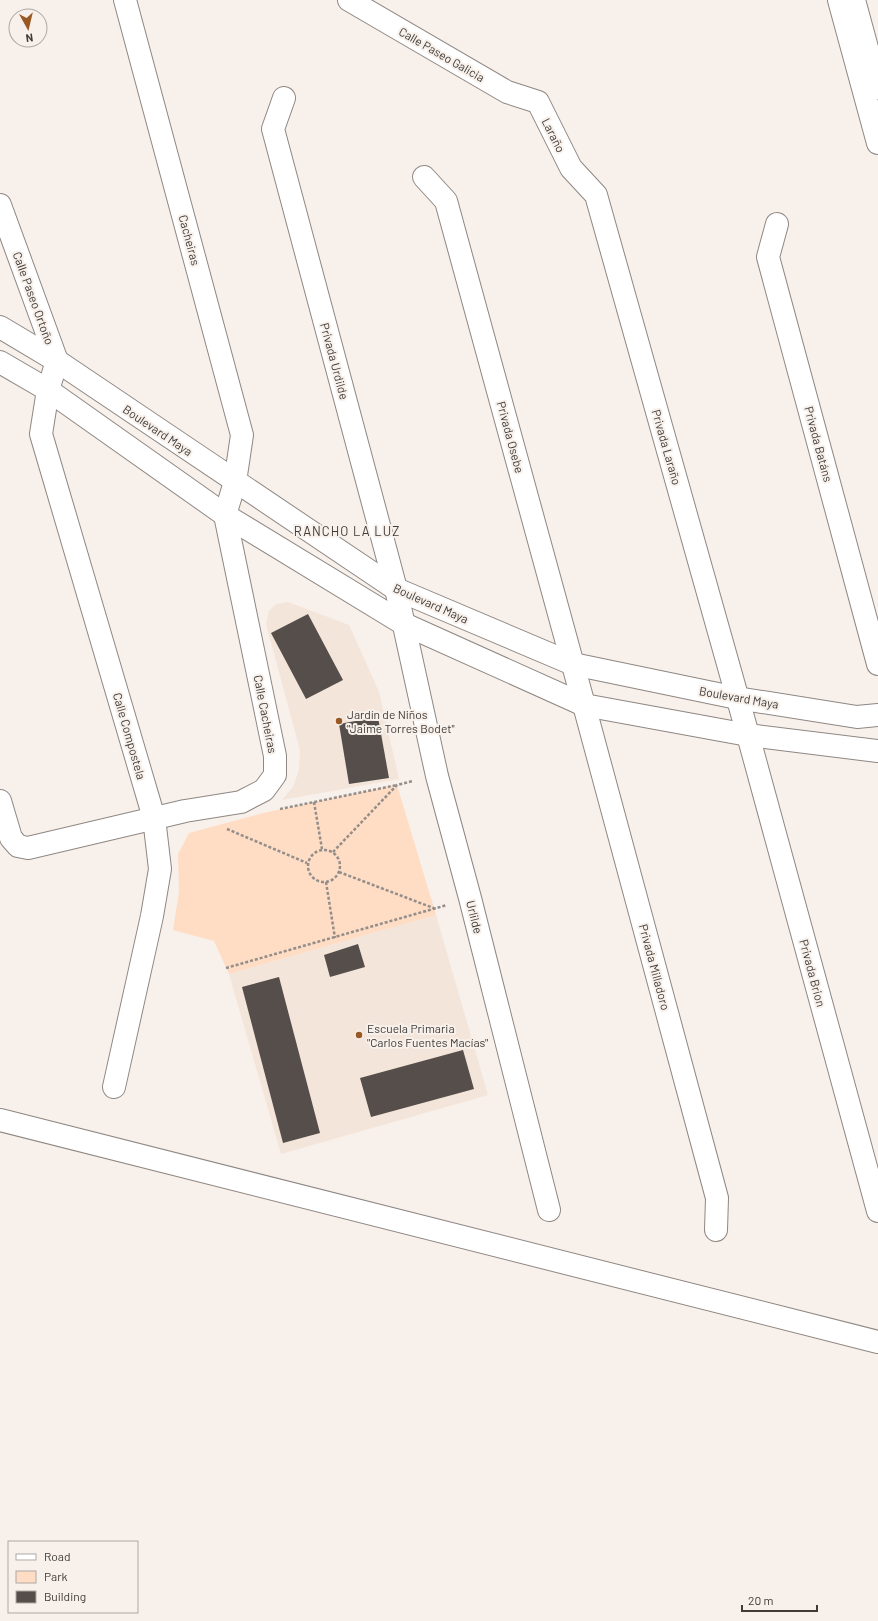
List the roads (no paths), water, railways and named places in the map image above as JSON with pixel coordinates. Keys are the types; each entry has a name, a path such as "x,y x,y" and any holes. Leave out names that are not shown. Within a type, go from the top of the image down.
{"street":[{"name":"Cacheiras","path":"125,0 242,435 235,482"},
{"name":"Calle Paseo Galicia","path":"349,0 508,92 538,102"},
{"path":"839,0 878,142"},
{"path":"854,0 878,88"},
{"name":"Privada Urdilde","path":"284,98 273,129 396,589 404,624"},
{"name":"Laraño","path":"538,102 571,168"},
{"name":"Privada Laraño","path":"571,168 596,195 748,735"},
{"name":"Privada Osebe","path":"424,177 446,202 584,705"},
{"name":"Calle Paseo Ortoño","path":"0,205 57,361"},
{"name":"Privada Batáns","path":"777,224 768,257 878,664"},
{"name":"Boulevard Maya","path":"0,328 57,361 396,589 573,664 737,698 857,717 878,715"},
{"path":"48,390 57,361"},
{"path":"0,362 48,390 225,515 404,624 584,705 748,735 878,751"},
{"name":"Calle Compostela","path":"48,390 41,434 154,818 160,869 150,924 114,1087"},
{"name":"Calle Cacheiras","path":"0,801 11,838 18,846 28,848 154,818 241,802 264,790 274,775 275,756 225,515 235,482"},
{"name":"Urlilde","path":"404,624 437,776 470,898 549,1210"},
{"name":"Privada Milladoro","path":"584,705 717,1198 716,1230"},
{"name":"Privada Brion","path":"748,735 878,1211"},
{"path":"0,1120 878,1342"}],"place":[{"name":"Jardín de Niños \"Jaime Torres Bodet\"","path":"339,721"},
{"name":"Escuela Primaria \"Carlos Fuentes Macías\"","path":"359,1035"}],"district":[{"name":"RANCHO LA LUZ","path":"347,531"}]}
